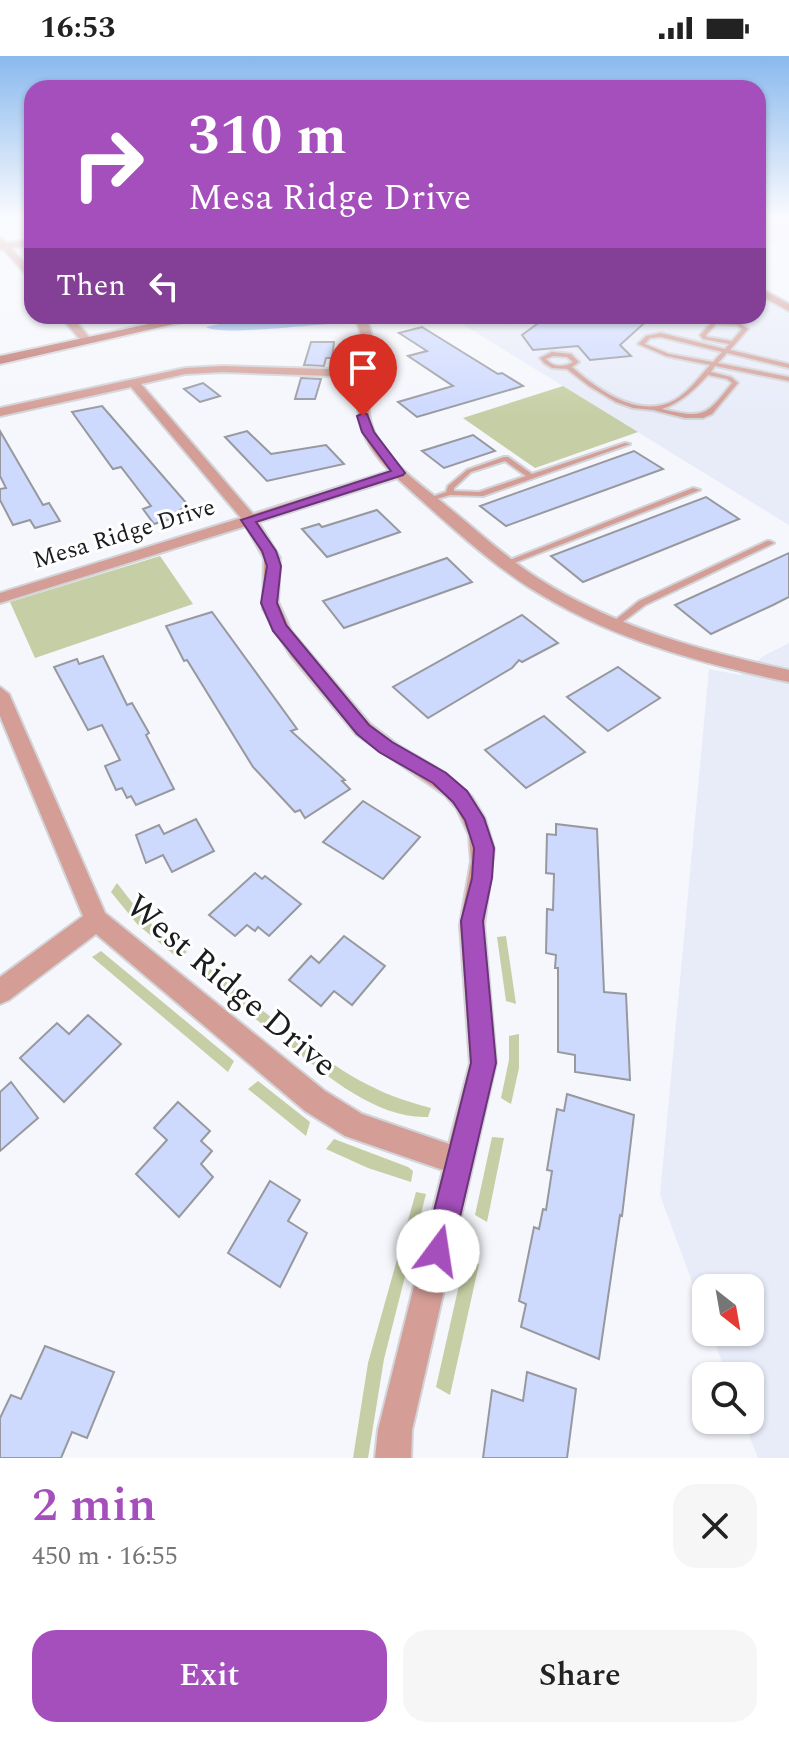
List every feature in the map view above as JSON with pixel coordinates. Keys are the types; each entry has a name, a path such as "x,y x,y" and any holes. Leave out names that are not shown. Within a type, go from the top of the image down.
{"street":[{"path":"766,295 789,308"},
{"path":"72,324 87,341"},
{"path":"0,360 166,324"},
{"path":"364,324 372,339 363,416 368,432 399,473 506,563 556,596 613,625 682,651 789,676"},
{"path":"0,412 185,371 214,369 367,374"},
{"path":"132,381 248,520 269,551 274,566 269,603 279,627 363,730 385,747 440,778 460,797 474,818 484,848 482,878 472,921 483,1063 395,1430 393,1458"},
{"name":"Mesa Ridge Drive","path":"0,598 399,473"},
{"name":"West Ridge Drive","path":"0,695 96,920 315,1101 355,1126 460,1162"},
{"path":"0,992 96,920"}],"lane":[{"path":"716,324 703,335 733,343"},
{"path":"646,406 675,402 726,351 745,326 735,324"},
{"path":"789,366 661,335 648,337 641,344 653,350 712,364 789,379"},
{"path":"568,367 576,362 569,355 552,354 543,358 544,363 552,366 568,367 591,387 616,400 701,418 709,415 735,381 705,372"},
{"path":"430,499 450,493 480,494 627,444"},
{"path":"450,493 450,487 469,471 506,458 531,477"},
{"path":"506,563 696,490"},
{"path":"613,625 642,603 770,543"}],"shaded area":[{"path":"766,299 789,314 789,525 462,324 766,324"},
{"path":"789,643 789,1458 758,1458 749,1434 764,1434 764,1362 722,1362 716,1346 764,1346 764,1274 692,1274 692,1282 660,1195 709,669 740,675 765,655"}],"green space":[{"path":"563,386 638,432 535,468 463,418"},
{"path":"160,556 193,604 35,658 10,602"},
{"path":"117,883 144,918 187,952 179,959 137,924 111,892"},
{"path":"506,936 516,1004 506,1001 497,937"},
{"path":"101,951 234,1061 228,1072 92,957"},
{"path":"210,969 276,1021 267,1028 204,978"},
{"path":"519,1034 519,1068 511,1104 501,1098 509,1060 509,1036"},
{"path":"297,1037 329,1061 376,1089 431,1108 428,1117 391,1111 355,1094 291,1047"},
{"path":"258,1081 310,1122 306,1136 248,1089"},
{"path":"492,1137 504,1138 487,1222 475,1215"},
{"path":"334,1139 408,1167 413,1171 411,1182 368,1168 326,1149"},
{"path":"416,1192 426,1194 384,1359 368,1458 353,1458 368,1363"},
{"path":"464,1263 479,1264 450,1395 436,1387"}],"water":[{"path":"219,324 330,324 246,330 206,327"}],"building":[{"path":"537,324 643,324 620,345 631,356 590,360 578,346 533,350 522,335"},
{"path":"422,327 523,386 417,417 398,402 453,386 408,356 427,351 399,333"},
{"path":"311,342 334,342 332,358 326,358 324,366 304,365"},
{"path":"301,378 321,379 315,399 295,399"},
{"path":"203,383 220,396 200,402 184,389"},
{"path":"102,406 188,505 177,512 180,516 154,524 143,509 151,506 121,467 113,469 72,412"},
{"path":"0,431 43,505 49,503 60,521 35,528 30,520 13,525 0,500 0,489 6,488 0,476"},
{"path":"247,431 271,454 326,445 344,464 267,481 225,437"},
{"path":"473,435 495,451 444,468 422,451"},
{"path":"634,451 663,469 506,526 480,506"},
{"path":"706,497 739,519 583,582 551,556"},
{"path":"377,510 400,532 327,557 302,529 319,524 322,527"},
{"path":"789,553 789,597 711,634 675,605"},
{"path":"447,558 472,582 344,628 323,601"},
{"path":"212,612 297,729 291,731 345,780 342,781 350,789 305,818 300,810 295,812 253,767 187,660 184,661 166,626"},
{"path":"522,615 558,643 522,662 519,660 512,668 428,718 393,687"},
{"path":"103,656 127,705 132,703 149,733 146,735 174,789 136,805 131,796 127,798 122,788 116,790 105,766 120,760 102,725 88,730 54,667 77,659 79,664"},
{"path":"618,667 660,698 608,731 567,697"},
{"path":"544,716 585,752 526,788 485,750"},
{"path":"363,801 420,837 383,879 323,842"},
{"path":"196,819 214,851 172,872 163,855 146,863 136,835 159,825 164,834"},
{"path":"556,824 597,829 604,992 626,994 630,1080 575,1072 575,1055 558,1052 558,968 555,968 556,955 546,953 547,909 553,910 554,874 546,873 547,834 556,835"},
{"path":"255,873 262,879 265,876 301,904 269,936 258,927 255,931 247,925 235,936 209,915"},
{"path":"344,936 385,966 352,1005 334,991 321,1006 289,980 311,956 319,963"},
{"path":"88,1015 121,1044 64,1102 20,1058 57,1023 69,1034"},
{"path":"11,1082 38,1118 0,1151 0,1092"},
{"path":"567,1094 634,1115 622,1216 599,1359 521,1327 526,1304 519,1301 534,1227 539,1229 543,1209 546,1210 552,1171 547,1170 557,1109 564,1111"},
{"path":"178,1102 210,1131 201,1141 212,1151 201,1164 213,1177 179,1217 136,1174 167,1140 154,1128"},
{"path":"270,1181 300,1200 288,1221 307,1233 280,1287 228,1253"},
{"path":"45,1346 114,1372 87,1438 72,1432 61,1458 0,1458 0,1418 11,1395 21,1399"},
{"path":"527,1372 576,1389 567,1458 483,1458 492,1390 523,1401"}],"route":[{"path":"363,416 368,432 399,473 248,520 269,551 274,566 269,603 279,627 363,730 385,747 440,778 460,797 474,818 484,848 482,878 472,921 483,1063 438,1251"}]}
